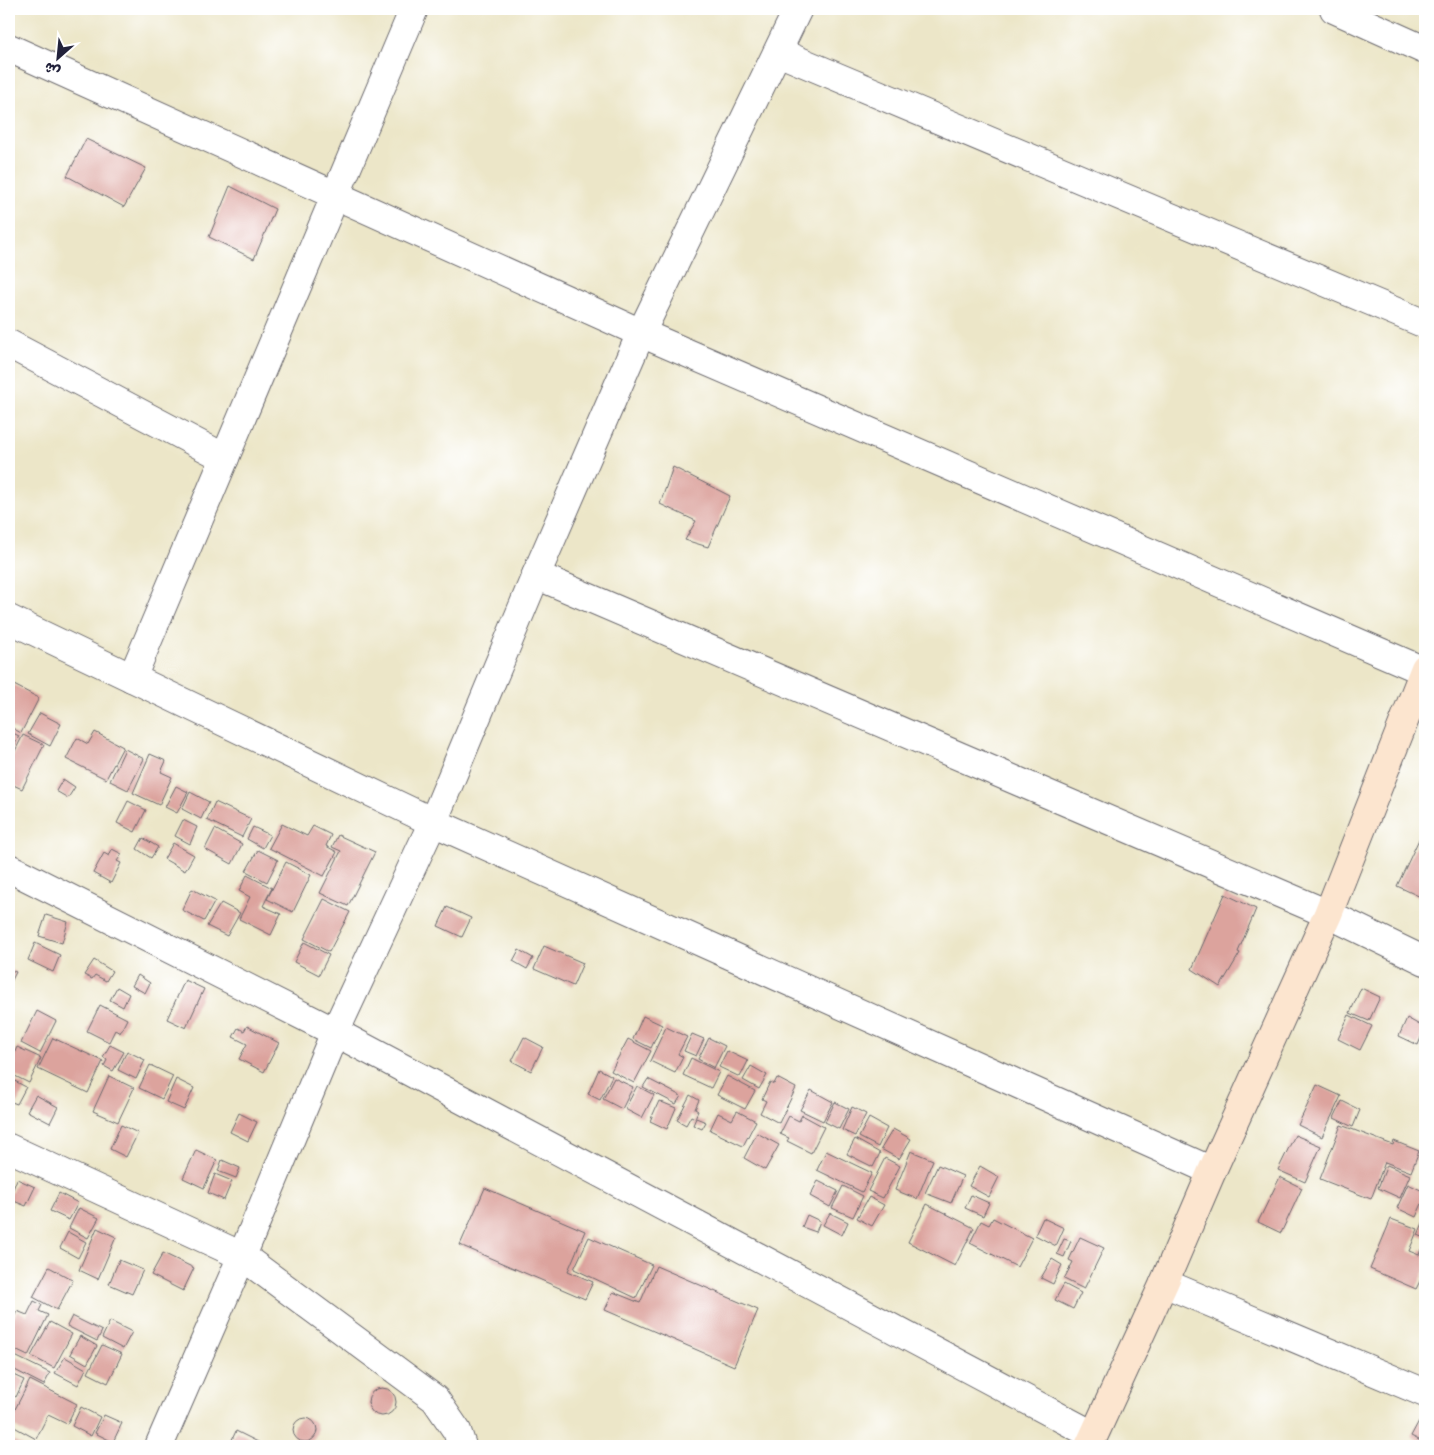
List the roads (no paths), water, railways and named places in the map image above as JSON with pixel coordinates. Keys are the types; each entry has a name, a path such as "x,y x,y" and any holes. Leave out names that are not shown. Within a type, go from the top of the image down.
{"street":[{"path":"132,678 414,9"},
{"path":"159,1446 242,1256 335,1032 433,822 536,575 641,333 798,9"},
{"path":"1334,9 1425,50"},
{"path":"9,48 641,333 1424,670 1328,914 1212,1171 1164,1283 1091,1441 335,1032 9,868"},
{"path":"778,52 1425,324"},
{"path":"9,344 225,458"},
{"path":"536,575 1328,914 1425,961"},
{"path":"9,619 433,822 1212,1171"},
{"path":"9,1148 242,1256 435,1399 457,1431 462,1446"},
{"path":"1164,1283 1425,1393"}]}
